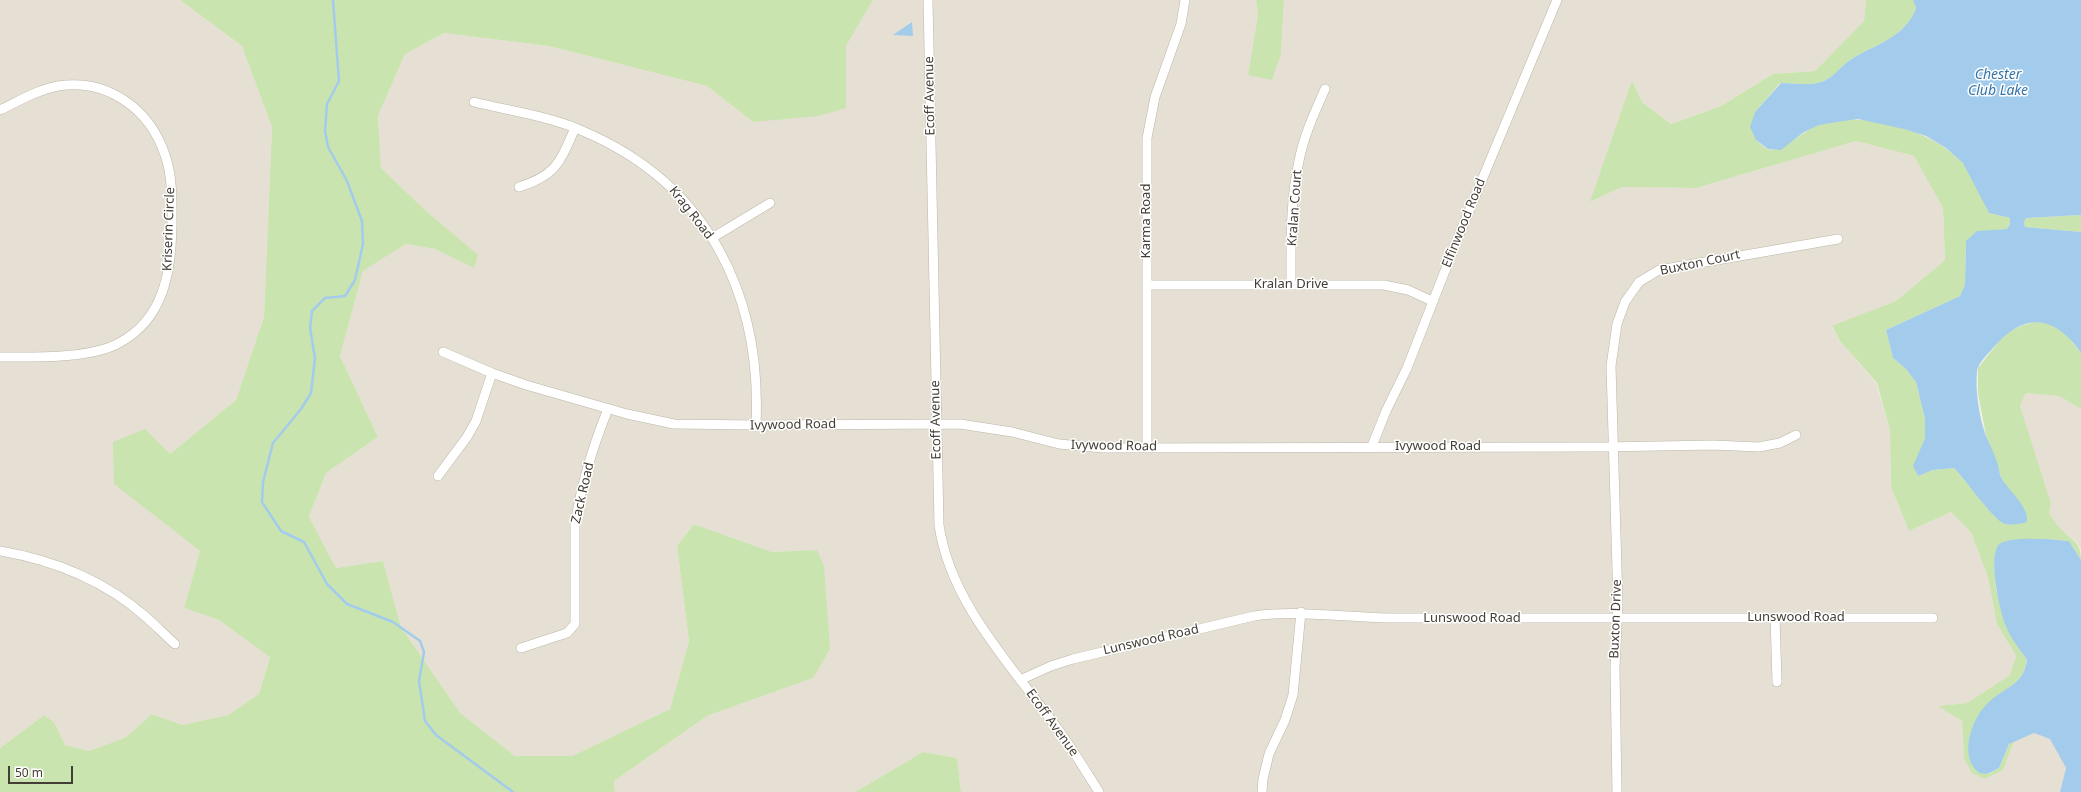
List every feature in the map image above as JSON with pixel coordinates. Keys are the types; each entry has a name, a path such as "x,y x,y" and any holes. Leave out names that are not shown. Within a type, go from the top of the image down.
{"street":[{"name":"Ecoff Avenue","path":"928,0 938,525 944,555 950,571 970,607 1020,680 1057,728 1099,792"},
{"name":"Karma Road","path":"1147,448 1147,138 1155,98 1181,24 1185,0"},
{"name":"Elfinwood Road","path":"1372,446 1386,411 1407,368 1432,301 1557,0"},
{"name":"Kriserin Circle","path":"0,110 32,94 60,86 91,86 121,97 144,116 160,142 168,167 172,212 171,242 166,284 156,307 145,324 119,343 94,352 0,357"},
{"name":"Kralan Court","path":"1291,283 1292,208 1294,184 1305,138 1325,89"},
{"name":"Krag Road","path":"474,102 551,120 575,128 610,143 650,168 682,197 712,238 733,280 749,328 756,374 756,425"},
{"path":"519,187 536,182 552,172 563,155 575,128"},
{"path":"712,238 770,203"},
{"name":"Buxton Court","path":"1614,447 1611,366 1612,346 1617,324 1625,302 1640,282 1649,276 1670,267 1838,239"},
{"name":"Kralan Drive","path":"1147,285 1291,283 1384,285 1408,290 1432,301"},
{"name":"Ivywood Road","path":"443,352 492,373 608,409 648,420 674,424 936,424 986,427 1078,447 1147,448 1372,446 1614,447 1713,445 1759,447 1780,443 1796,434"},
{"path":"438,476 476,421 492,373"},
{"name":"Zack Road","path":"521,648 567,633 573,628 575,617 575,525 577,510 588,466 608,409"},
{"name":"Buxton Drive","path":"1614,447 1618,603 1615,668 1617,792"},
{"path":"0,551 44,561 87,578 114,593 146,616 175,644"},
{"path":"1262,792 1264,772 1269,754 1285,720 1293,695 1301,612"},
{"name":"Lunswood Road","path":"1020,680 1051,666 1073,659 1254,616 1301,612 1388,618 1933,618"},
{"path":"1775,617 1777,682"}],"shaded area":[{"path":"0,0 180,0 242,46 272,127 264,317 236,400 170,454 114,483 200,551 184,608 219,620 270,656 259,694 228,715 182,725 152,714 126,737 90,751 65,745 54,722 44,715 0,748"},
{"path":"873,0 1256,0 1258,14 1248,75 1281,54 1284,0 1866,0 1864,21 1815,71 1773,74 1721,106 1671,124 1642,102 1632,80 1591,202 1622,187 1696,188 1856,141 1914,156 1943,208 1945,260 1896,301 1832,327 1840,341 1876,383 1890,430 1891,487 1909,531 1951,512 1971,532 1988,577 1997,624 2016,656 2010,675 1967,703 1939,706 1962,721 1964,758 1985,779 2003,770 2014,741 2033,733 2050,738 2066,768 2060,792 961,792 957,758 923,752 855,792 615,792 614,781 707,716 813,678 817,550 772,552 694,524 677,546 689,641 670,709 572,756 515,756 460,714 401,627 383,561 336,568 309,517 326,473 378,437 340,356 363,271 406,244 435,249 474,267 477,255 425,210 381,168 378,116 405,54 444,33 549,46 707,86 753,122 846,108 846,46"},
{"path":"2026,393 2059,396 2081,409 2081,550 2077,542 2059,528 2049,514 2020,406"}],"green space":[{"path":"180,0 873,0 846,46 846,108 818,116 753,122 707,86 549,46 444,33 405,54 378,116 381,168 425,210 478,255 474,268 435,249 406,244 363,271 340,356 378,437 326,473 309,517 336,568 383,561 401,627 460,713 515,756 572,756 670,709 689,641 677,546 694,524 772,552 817,550 824,566 830,649 813,678 707,716 614,781 615,792 0,792 0,748 44,715 54,722 65,745 90,751 126,737 152,714 182,725 228,715 259,694 270,657 219,620 184,608 200,551 114,484 113,442 145,429 170,454 236,400 264,317 272,127 242,46"},
{"path":"1256,0 1284,0 1281,54 1272,80 1248,75 1258,14"},
{"path":"1866,0 1913,0 1916,8 1905,27 1888,39 1850,60 1825,81 1811,84 1780,83 1755,112 1756,140 1764,147 1774,150 1786,145 1818,125 1836,121 1875,121 1895,126 1933,140 1949,151 1962,162 1970,173 1989,213 2010,218 2010,224 2007,229 1996,230 1966,241 1965,285 1960,296 1886,330 1893,358 1906,369 1916,382 1925,419 1925,438 1914,466 1918,476 1933,470 1954,468 1995,517 2004,523 2022,523 2022,505 2010,493 2001,477 1986,435 1978,393 1978,368 2001,339 2011,331 2023,325 2037,322 2048,323 2064,332 2081,353 2081,409 2059,396 2026,393 2020,406 2051,504 2049,514 2063,532 2077,544 2081,553 2081,560 2069,541 2047,539 2013,541 1994,564 1996,589 2006,626 2027,660 2025,668 2018,680 2007,690 1988,703 1989,774 1999,768 2009,744 2014,741 2003,770 1985,779 1972,773 1964,758 1962,721 1938,706 1967,703 2010,675 2016,656 1997,624 1988,577 1971,532 1951,512 1909,531 1891,487 1890,430 1877,383 1840,341 1832,326 1896,301 1945,260 1943,208 1914,156 1856,141 1696,188 1622,187 1590,202 1632,80 1642,102 1671,124 1721,106 1773,74 1815,71 1864,21"},
{"path":"2081,215 2081,232 2025,227 2024,222 2026,218"},
{"path":"923,752 957,758 961,792 855,792"}],"water":[{"name":"Chester Club Lake","path":"1913,0 2081,0 2081,215 2026,218 2024,222 2025,227 2081,232 2081,353 2071,340 2060,331 2049,325 2038,322 2027,323 2016,328 2005,336 1979,365 1977,371 1977,395 1986,436 1998,464 2001,477 2022,505 2027,516 2027,522 2005,524 2000,521 1987,508 1954,468 1933,470 1918,476 1913,466 1925,438 1925,419 1916,382 1906,369 1893,358 1886,330 1960,296 1965,285 1966,241 1977,231 2007,229 2010,224 2010,218 1989,213 1963,163 1946,148 1926,136 1904,129 1858,119 1819,125 1804,132 1781,150 1768,149 1756,140 1750,127 1755,112 1781,83 1811,84 1825,81 1850,60 1888,39 1905,27 1916,8"},
{"path":"912,22 913,36 893,35"},
{"path":"2047,539 2069,541 2081,560 2081,792 2060,792 2066,768 2050,739 2034,733 2009,744 1999,768 1991,772 1982,774 1977,771 1969,756 1968,746 1972,727 1977,718 1993,698 2017,681 2025,669 2027,660 2010,635 2003,619 1994,569 1997,548 2001,543 2006,541"}],"waterway":[{"path":"333,0 339,81 327,104 325,131 328,147 347,181 362,221 363,244 355,280 345,296 325,298 312,311 310,328 315,358 311,393 301,409 273,443 263,482 262,502 281,531 304,542 327,584 347,604 393,622 420,641 424,652 419,681 425,721 436,735 513,792"}]}
